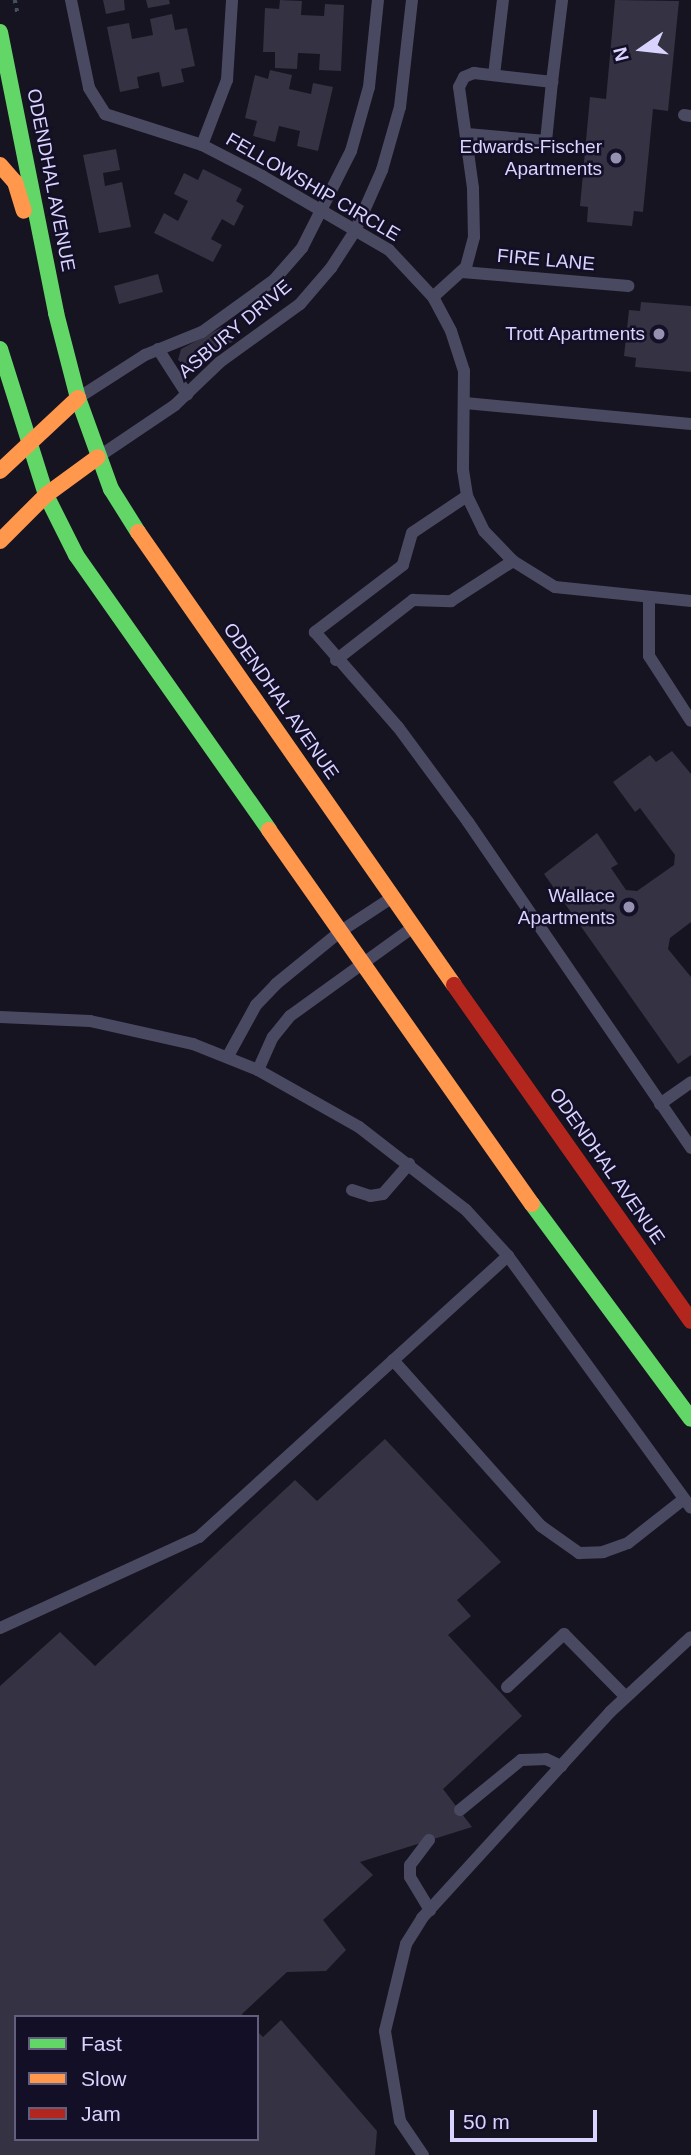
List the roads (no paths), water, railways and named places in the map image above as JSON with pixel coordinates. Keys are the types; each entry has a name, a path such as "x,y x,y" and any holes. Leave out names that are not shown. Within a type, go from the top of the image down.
{"street":[{"name":"ODENDHAL AVENUE","path":"0,32 56,313 78,398 97,457 111,489 163,572 394,896 691,1321"},
{"path":"0,165 15,182 56,313"},
{"path":"0,349 27,443 46,495 76,555 520,1188 691,1419"},
{"path":"0,471 78,398"},
{"path":"0,541 46,495 97,457"}],"lane":[{"name":"FELLOWSHIP CIRCLE","path":"71,0 96,105 119,120 202,145 389,250 433,297 451,331 464,371 463,470 467,496 484,531 513,561 555,587 691,601"},
{"path":"226,0 230,18"},
{"path":"202,145 228,80 232,0"},
{"name":"ASBURY DRIVE","path":"78,398 158,349 202,332 274,280 324,213 351,151 369,87 378,0"},
{"name":"ASBURY DRIVE","path":"97,457 187,394 220,362 300,304 355,231 382,170 400,107 412,0"},
{"path":"494,75 503,0"},
{"path":"467,134 546,141 562,0"},
{"path":"433,297 462,272 474,237 467,134 459,88 464,77 474,73 552,82"},
{"name":"FIRE LANE","path":"462,272 628,286"},
{"path":"158,349 187,394"},
{"path":"465,404 691,424"},
{"path":"467,496 412,533 403,565 315,632 336,660 398,727 468,822 691,1148"},
{"path":"336,660 413,600 451,601 513,561"},
{"path":"649,598 649,656 691,721"},
{"path":"228,1056 256,1005 341,931 394,896"},
{"path":"258,1070 273,1037 290,1016 414,927"},
{"path":"0,1017 90,1021 193,1044 228,1056 338,1114 409,1164 466,1210 508,1256 688,1503 628,1543 603,1552 579,1553 541,1526 393,1360"},
{"path":"660,1104 691,1082"},
{"path":"352,1190 370,1196 383,1194 409,1164"},
{"path":"0,1628 199,1536 508,1256"},
{"path":"507,1687 564,1634 626,1697"},
{"path":"423,2155 400,2121 385,2031 406,1944 430,1910 561,1766 626,1697 691,1637"},
{"path":"460,1810 521,1760 546,1759 561,1766"},
{"path":"429,1840 410,1865 410,1877 430,1910"}],"place":[{"name":"Edwards-Fischer Apartments","path":"616,158"},
{"name":"Trott Apartments","path":"659,334"},
{"name":"Wallace Apartments","path":"629,907"}]}
